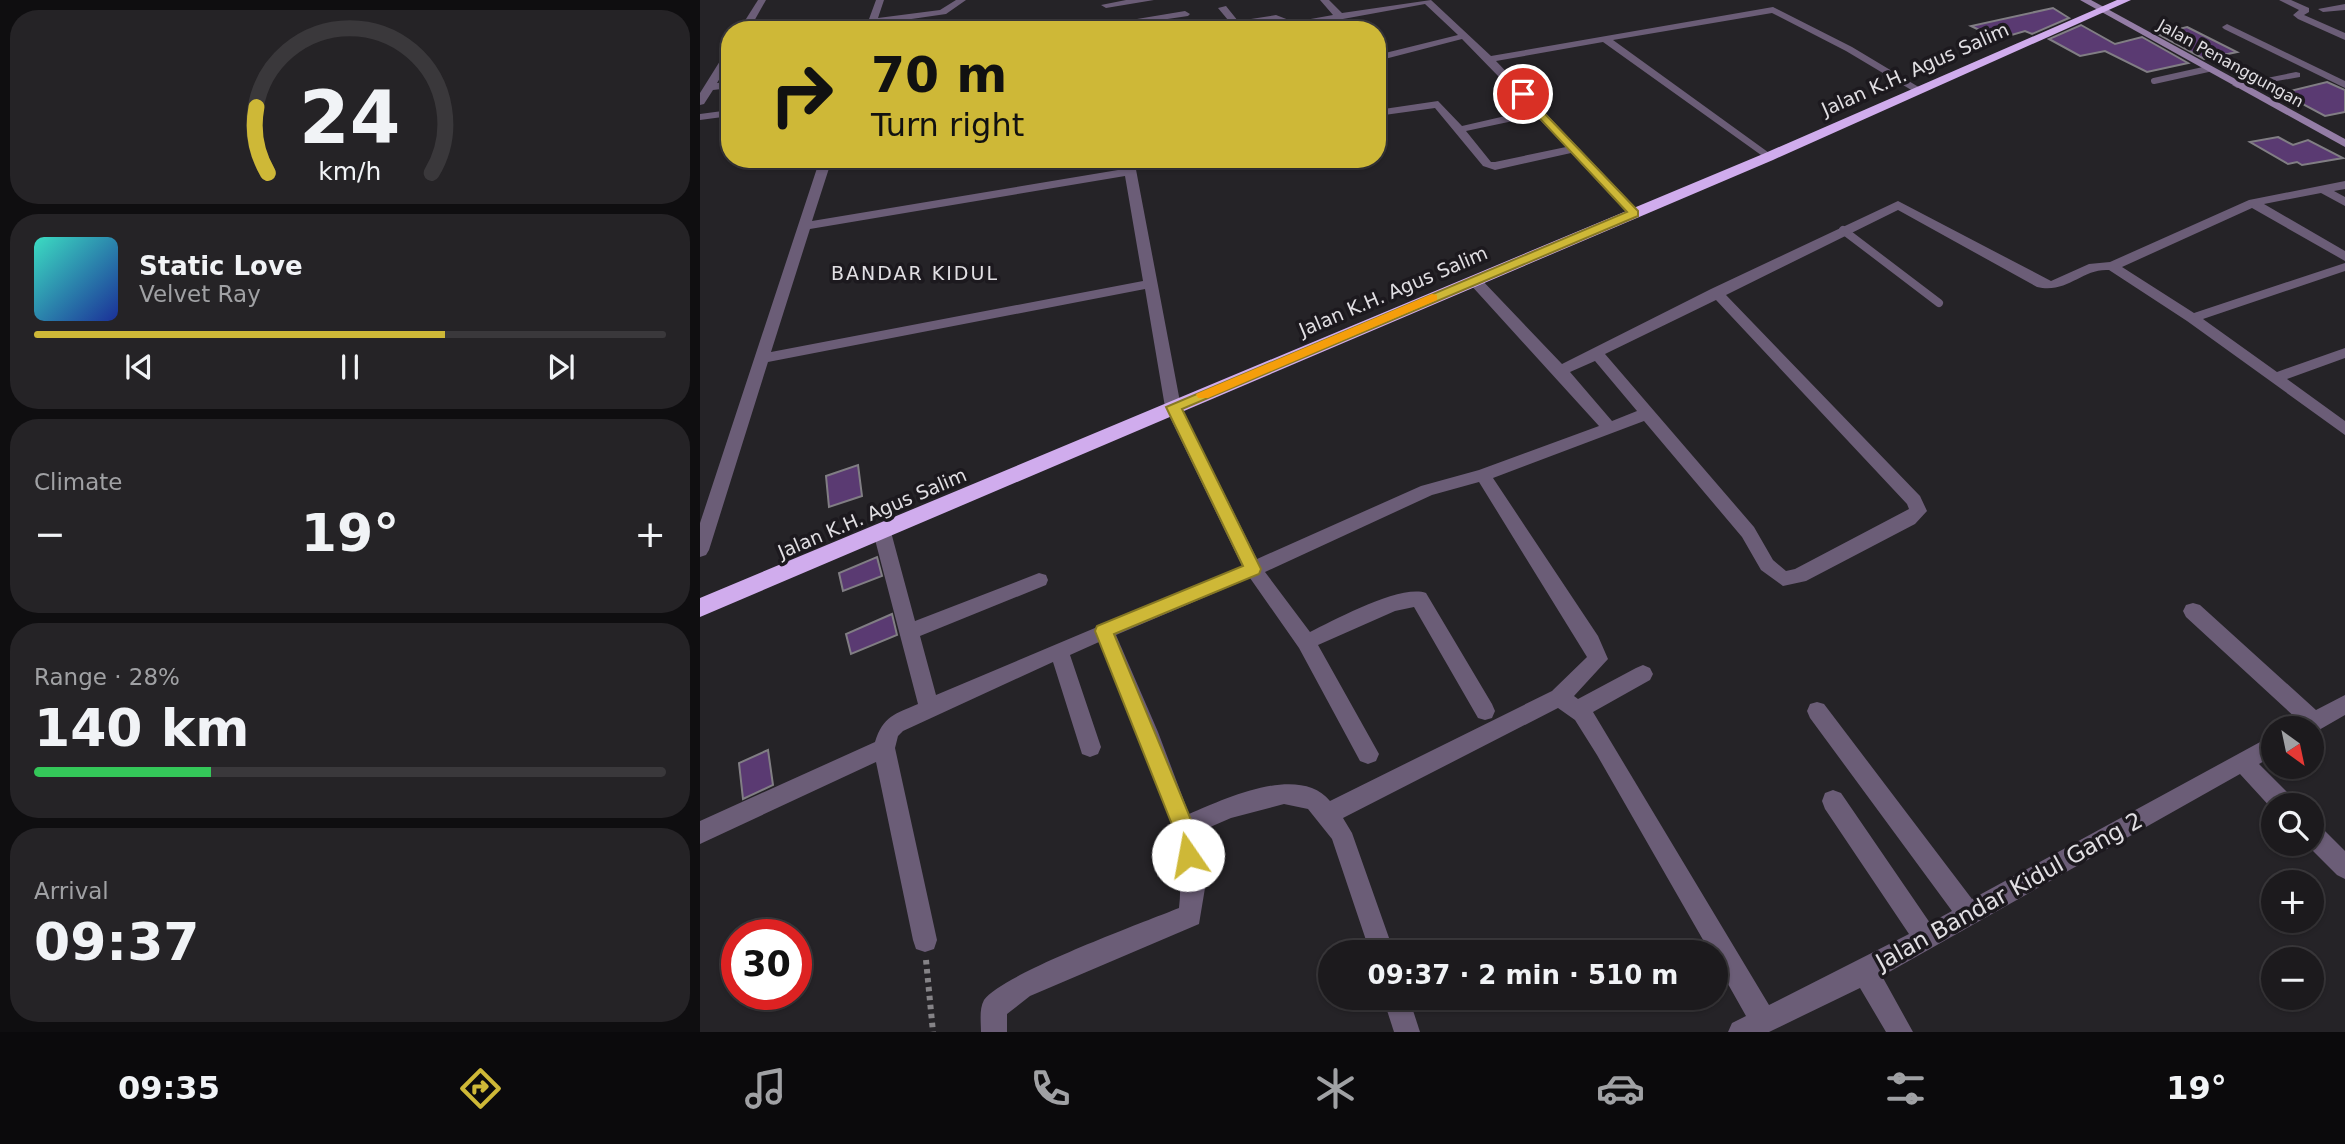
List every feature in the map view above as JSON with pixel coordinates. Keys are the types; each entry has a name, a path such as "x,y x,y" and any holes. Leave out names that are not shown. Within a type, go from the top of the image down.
{"highway":[{"name":"Jalan K.H. Agus Salim","path":"700,608 1768,157 1917,89 2126,0"}],"main road":[{"name":"Jalan Penanggungan","path":"2084,0 2345,144"}],"street":[{"path":"749,21 762,0"},
{"path":"874,21 880,0"},
{"path":"897,21 943,12 961,0"},
{"path":"1106,21 1106,3 1150,0"},
{"path":"1324,0 1340,17"},
{"path":"2283,0 2306,10 2298,15 2301,17 2345,37"},
{"path":"1322,21 1427,1 1489,59 1634,213"},
{"path":"2323,9 2344,7"},
{"path":"1223,8 1234,21"},
{"path":"1489,59 1773,10 1849,49 1917,89"},
{"path":"1142,21 1185,14"},
{"path":"1256,21 1276,18 1282,21"},
{"path":"2227,27 2345,85"},
{"path":"1386,56 1464,37"},
{"path":"1605,39 1768,157"},
{"path":"700,102 721,68"},
{"path":"2237,85 2296,75"},
{"path":"709,88 721,86"},
{"path":"1386,111 1432,102 1438,104 1487,164 1495,166 1574,149"},
{"path":"1458,130 1539,112"},
{"path":"700,117 721,114"},
{"path":"700,550 823,168"},
{"path":"803,226 1105,168"},
{"path":"1132,168 1150,284 1174,407 1253,569 1306,642 1368,754"},
{"path":"2112,266 2253,203 2345,185"},
{"path":"2322,189 2345,202"},
{"path":"2253,203 2345,257"},
{"path":"1560,371 1596,355 1601,348 1843,230 1901,205 2042,284 2056,284 2097,264 2112,266 2192,318 2345,429"},
{"path":"2192,318 2345,267"},
{"path":"1474,280 1609,427"},
{"path":"763,358 1150,284"},
{"path":"1596,355 1748,532 1767,565 1783,579 1799,576 1909,519 1918,511 1914,501 1716,292"},
{"path":"2276,378 2345,353"},
{"path":"925,940 884,748 889,731 896,724 1059,650 1253,569 1427,490 1483,475 1646,414"},
{"path":"1326,815 1559,697 1598,659 1591,642 1483,475"},
{"path":"882,531 929,708"},
{"path":"909,632 1039,580"},
{"path":"1306,642 1392,604 1419,598 1485,711"},
{"path":"2193,611 2300,716"},
{"path":"994,1032 994,1008 1021,987 1189,915 1194,900 1184,827 1104,631"},
{"path":"1059,650 1090,747"},
{"path":"1582,713 1584,706 1643,674"},
{"path":"1559,697 1582,713 1605,748 1763,1020"},
{"path":"2324,716 2345,704"},
{"path":"1817,711 1968,913"},
{"path":"700,833 884,748"},
{"name":"Jalan Bandar Kidul Gang 2","path":"1741,1032 1865,972 2261,752"},
{"path":"2243,762 2273,793"},
{"path":"1184,827 1229,808 1284,793 1315,800 1341,833 1378,940"},
{"path":"1833,801 1925,937"},
{"path":"2324,846 2345,867"},
{"path":"1865,972 1900,1032"},
{"path":"1400,1010 1406,1032"}],"lane":[{"path":"2154,80 2208,69"},
{"path":"1843,230 1939,303"}],"path":[{"path":"925,940 933,1032"}],"building":[{"path":"2053,8 2069,18 2032,34 2025,31 1998,39 1971,26"},
{"path":"2081,25 2115,44 2142,37 2188,63 2147,72 2105,51 2080,56 2049,39"},
{"path":"2187,27 2237,52 2204,59 2158,34"},
{"path":"2327,82 2345,90 2345,112 2325,116 2282,93"},
{"path":"2278,137 2293,145 2308,140 2343,158 2302,165 2297,162 2288,164 2250,142"},
{"path":"858,465 862,496 829,507 826,476"},
{"path":"877,557 882,576 843,591 839,573"},
{"path":"892,614 897,635 851,654 846,634"},
{"path":"768,750 773,785 743,799 739,763"}],"slow traffic":[{"path":"1203,394 1432,298"}],"district":[{"name":"BANDAR KIDUL","path":"915,273"}],"route":[{"path":"1188,855 1184,827 1104,631 1253,569 1174,407 1634,213 1523,94"}]}
